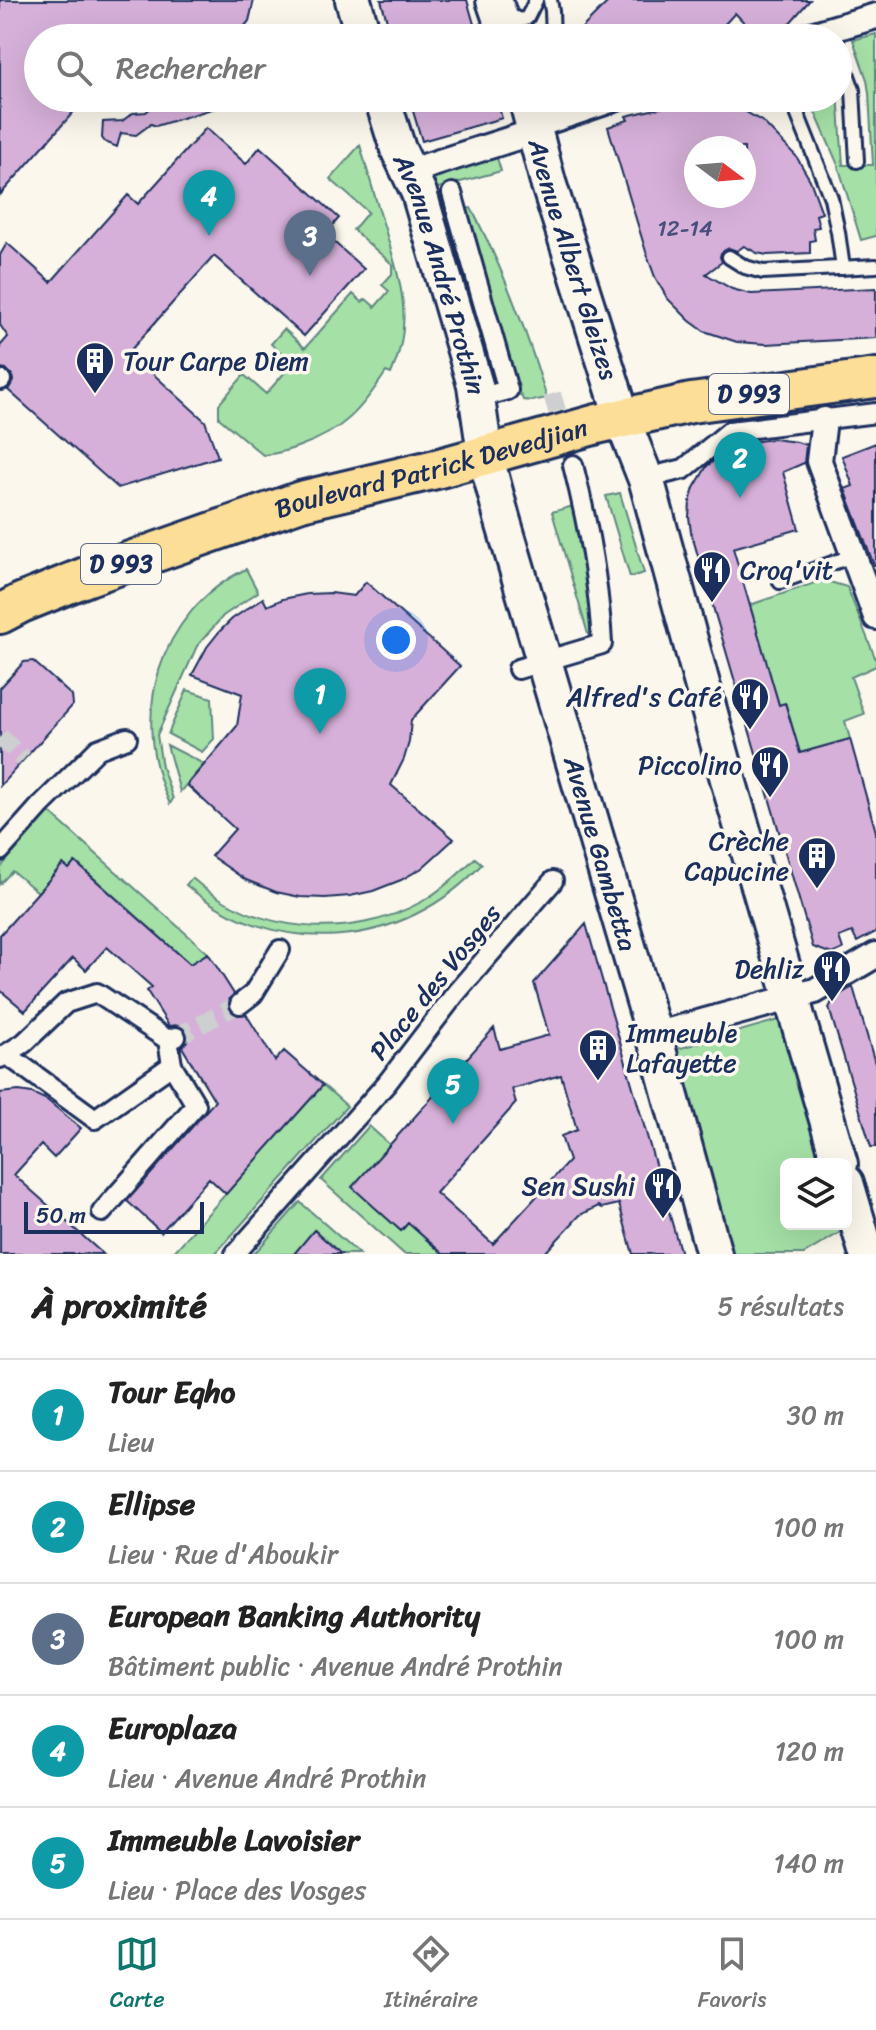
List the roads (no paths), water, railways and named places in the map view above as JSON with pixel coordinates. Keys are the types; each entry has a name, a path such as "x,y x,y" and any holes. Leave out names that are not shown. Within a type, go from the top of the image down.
{"main road":[{"path":"353,0 360,24"},
{"name":"Avenue André Prothin","path":"386,112 398,149 419,193 475,385 485,454"},
{"name":"Avenue Albert Gleizes","path":"530,112 548,182 623,418"},
{"name":"Boulevard Patrick Devedjian","path":"0,614 88,576 287,506 623,418 701,401 876,378"},
{"path":"623,418 647,482 729,783 838,1158"},
{"name":"Avenue Gambetta","path":"485,454 531,665 654,1035 714,1254"},
{"path":"852,1203 867,1254"}],"street":[{"path":"852,29 876,16"},
{"path":"408,172 524,135 530,112"},
{"path":"452,193 508,390 490,395"},
{"path":"663,474 684,469 730,431 876,413"},
{"path":"824,420 819,461 876,617"},
{"path":"531,665 602,644 597,580 573,465"},
{"path":"0,851 98,749 127,738"},
{"name":"Place des Vosges","path":"235,1254 387,1083 456,993 553,881"},
{"path":"240,1004 253,994 280,950"},
{"path":"654,1035 815,991 876,955"},
{"path":"102,1212 196,1105 172,1065 172,1038 97,993 66,1003 24,1043 3,1056 95,1119 172,1065"}],"lane":[{"path":"500,16 521,20 527,18 536,0"},
{"path":"550,0 552,24"},
{"path":"852,87 857,161"},
{"path":"797,112 831,198 843,268"},
{"path":"729,257 745,267 763,272 876,266"},
{"path":"780,582 852,556"}],"tunnel":[{"path":"552,394 573,465"},
{"path":"0,737 24,759"},
{"path":"176,1037 240,1004"}],"place":[{"name":"Europlaza","path":"209,236"},
{"name":"European Banking Authority","path":"310,276"},
{"name":"Tour Carpe Diem","path":"95,395"},
{"name":"Ellipse","path":"740,498"},
{"name":"Croq'vit","path":"712,604"},
{"name":"Alfred's Café","path":"750,731"},
{"name":"Tour Eqho","path":"320,734"},
{"name":"Piccolino","path":"770,799"},
{"name":"Crèche Capucine","path":"817,890"},
{"name":"Dehliz","path":"832,1003"},
{"name":"Immeuble Lafayette","path":"598,1082"},
{"name":"Immeuble Lavoisier","path":"453,1124"},
{"name":"Sen Sushi","path":"663,1220"}]}
